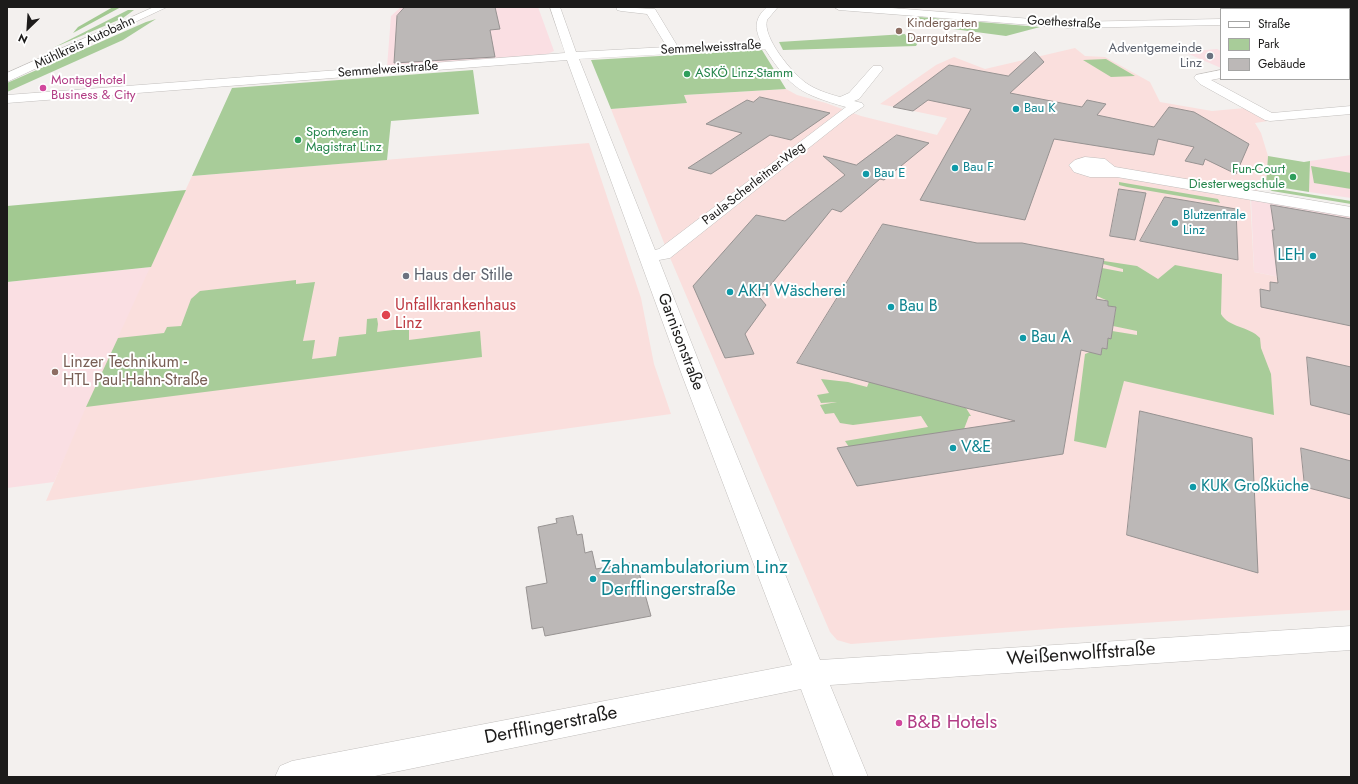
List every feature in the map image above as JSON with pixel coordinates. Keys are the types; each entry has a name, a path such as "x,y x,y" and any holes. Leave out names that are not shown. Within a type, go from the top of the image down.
{"main road":[{"name":"Mühlkreis Autobahn","path":"9,74 150,7"},
{"name":"Mühlkreis Autobahn","path":"9,74 96,38 162,7"},
{"path":"96,38 175,7"},
{"name":"Garnisonstraße","path":"555,7 583,89 698,390 851,777"},
{"path":"773,7 764,16 761,24 769,45 797,82 810,90 842,101 854,96 877,69"},
{"name":"Goethestraße","path":"839,7 907,10 1077,25 1220,22"},
{"path":"621,8 651,11 674,50"},
{"path":"9,74 31,56 66,39"},
{"name":"Semmelweisstraße","path":"7,99 572,56 769,45"},
{"path":"1220,74 1202,76 1200,78 1201,80 1270,117 1351,110"},
{"name":"Paula-Scherleitner-Weg","path":"648,256 664,254 844,113 857,106 842,101"},
{"path":"1108,170 1351,212"},
{"name":"Weißenwolffstraße","path":"811,674 867,668 1351,638"},
{"name":"Derfflingerstraße","path":"292,777 811,674"}],"shaded area":[{"path":"401,7 538,7 554,51 544,56 387,67 391,16"},
{"path":"1075,48 1085,56 1105,57 1150,82 1160,102 1212,111 1245,108 1268,121 1255,123 1261,133 1268,156 1266,185 1250,195 1254,272 1351,291 1351,610 1062,628 851,644 837,640 830,632 668,253 611,109 687,103 684,95 786,89 797,95 826,103 861,116 937,135 947,118 880,104 936,65 954,57 985,69"},
{"path":"1217,49 1220,50 1220,68 1184,52"},
{"name":"Unfallkrankenhaus Linz","path":"589,143 641,298 654,364 671,414 46,501 86,407 192,176"},
{"path":"1351,155 1351,198 1309,192 1310,161"},
{"path":"1251,198 1351,215 1351,291 1254,272"},
{"name":"Linzer Technikum - HTL Paul-Hahn-Straße","path":"151,267 54,482 7,488 7,282"}],"green space":[{"path":"113,7 121,7 73,33 78,27"},
{"path":"128,10 134,10 123,18 53,48"},
{"path":"919,17 1040,27 1006,36 923,25"},
{"path":"156,19 123,40 7,92 7,83"},
{"path":"905,34 906,36 920,39 916,46 783,50 779,42"},
{"name":"ASKÖ Linz-Stamm","path":"762,50 786,89 684,95 687,103 611,109 591,60"},
{"path":"1106,59 1135,76 1111,77 1083,60"},
{"name":"Sportverein Magistrat Linz","path":"473,70 479,114 391,121 387,160 192,176 232,88"},
{"path":"1268,156 1304,162 1310,161 1309,192 1266,185"},
{"path":"1311,166 1351,173 1351,189 1314,183"},
{"path":"1119,182 1218,199 1220,203 1127,187 1119,185"},
{"path":"1265,187 1351,201 1351,204 1272,191"},
{"path":"186,190 151,267 7,282 7,206"},
{"path":"1104,261 1137,266 1158,279 1175,265 1222,274 1221,314 1229,322 1250,331 1260,338 1261,348 1271,374 1274,415 1124,381 1106,448 1074,441 1085,354 1090,352 1101,355 1102,348 1107,349 1108,338 1111,338 1112,331 1137,335 1137,331 1113,326 1116,308 1108,306 1108,301 1097,296 1102,268 1123,272 1123,269 1103,264"},
{"path":"296,280 296,284 315,282 303,341 315,340 312,359 336,356 339,337 366,334 367,319 377,318 377,332 409,328 409,340 480,331 482,357 86,407 118,338 164,333 167,327 181,326 191,299 200,291"},
{"path":"821,379 848,382 867,387 869,382 966,408 971,416 969,416 964,429 849,447 845,441 928,427 921,416 853,425 840,423 834,413 825,414 820,405 837,402 821,403 817,395 829,393"}],"building":[{"path":"405,7 495,7 500,29 490,30 495,57 394,63 397,16"},
{"path":"1035,52 1044,62 1010,93 1082,107 1087,100 1106,104 1097,115 1154,127 1169,107 1194,112 1249,144 1236,174 1205,159 1203,165 1185,161 1194,147 1158,139 1154,155 1054,139 1025,220 920,200 971,109 928,100 913,111 893,107 949,65 1008,76"},
{"path":"760,97 830,113 791,140 770,135 711,174 688,168 742,133 706,124 747,100 753,102"},
{"name":"AKH Wäscherei","path":"897,135 929,143 884,180 880,179 841,212 832,209 760,298 766,305 745,334 754,354 725,358 693,286 756,215 785,221 845,175 823,156 856,165"},
{"path":"1119,189 1146,193 1135,240 1110,236"},
{"name":"Blutzentrale Linz","path":"1165,197 1236,209 1238,260 1140,241"},
{"path":"1271,205 1351,219 1351,326 1261,307 1260,289 1270,291 1270,282 1278,283 1272,230 1274,230"},
{"path":"883,224 977,243 1022,243 1104,259 1096,299 1108,301 1108,306 1116,307 1111,339 1108,338 1107,349 1102,348 1101,355 1081,350 1063,454 857,486 837,448 1015,421 797,363"},
{"path":"1307,357 1351,367 1351,415 1311,405"},
{"name":"KUK Großküche","path":"1140,411 1252,438 1258,573 1127,535"},
{"path":"1301,448 1351,461 1351,499 1305,487"},
{"name":"Zahnambulatorium Linz Derfflingerstraße","path":"573,516 577,535 582,534 585,553 592,551 596,569 630,563 631,566 637,565 651,616 545,636 543,627 532,629 526,587 547,583 538,527 557,523 556,519"}],"place":[{"name":"Kindergarten Darrgutstraße","path":"899,31"},
{"name":"Adventgemeinde Linz","path":"1210,56"},
{"name":"ASKÖ Linz-Stamm","path":"687,74"},
{"name":"Montagehotel Business & City","path":"43,88"},
{"name":"Bau K","path":"1016,109"},
{"name":"Sportverein Magistrat Linz","path":"298,140"},
{"name":"Bau F","path":"955,168"},
{"name":"Bau E","path":"866,174"},
{"name":"Fun-Court Diesterwegschule","path":"1293,177"},
{"name":"Blutzentrale Linz","path":"1175,223"},
{"name":"LEH","path":"1313,256"},
{"name":"Haus der Stille","path":"406,276"},
{"name":"AKH Wäscherei","path":"730,292"},
{"name":"Bau B","path":"891,307"},
{"name":"Unfallkrankenhaus Linz","path":"386,315"},
{"name":"Bau A","path":"1023,338"},
{"name":"Linzer Technikum - HTL Paul-Hahn-Straße","path":"55,372"},
{"name":"V&E","path":"953,448"},
{"name":"KUK Großküche","path":"1193,487"},
{"name":"Zahnambulatorium Linz Derfflingerstraße","path":"593,579"},
{"name":"B&B Hotels","path":"899,723"}]}
